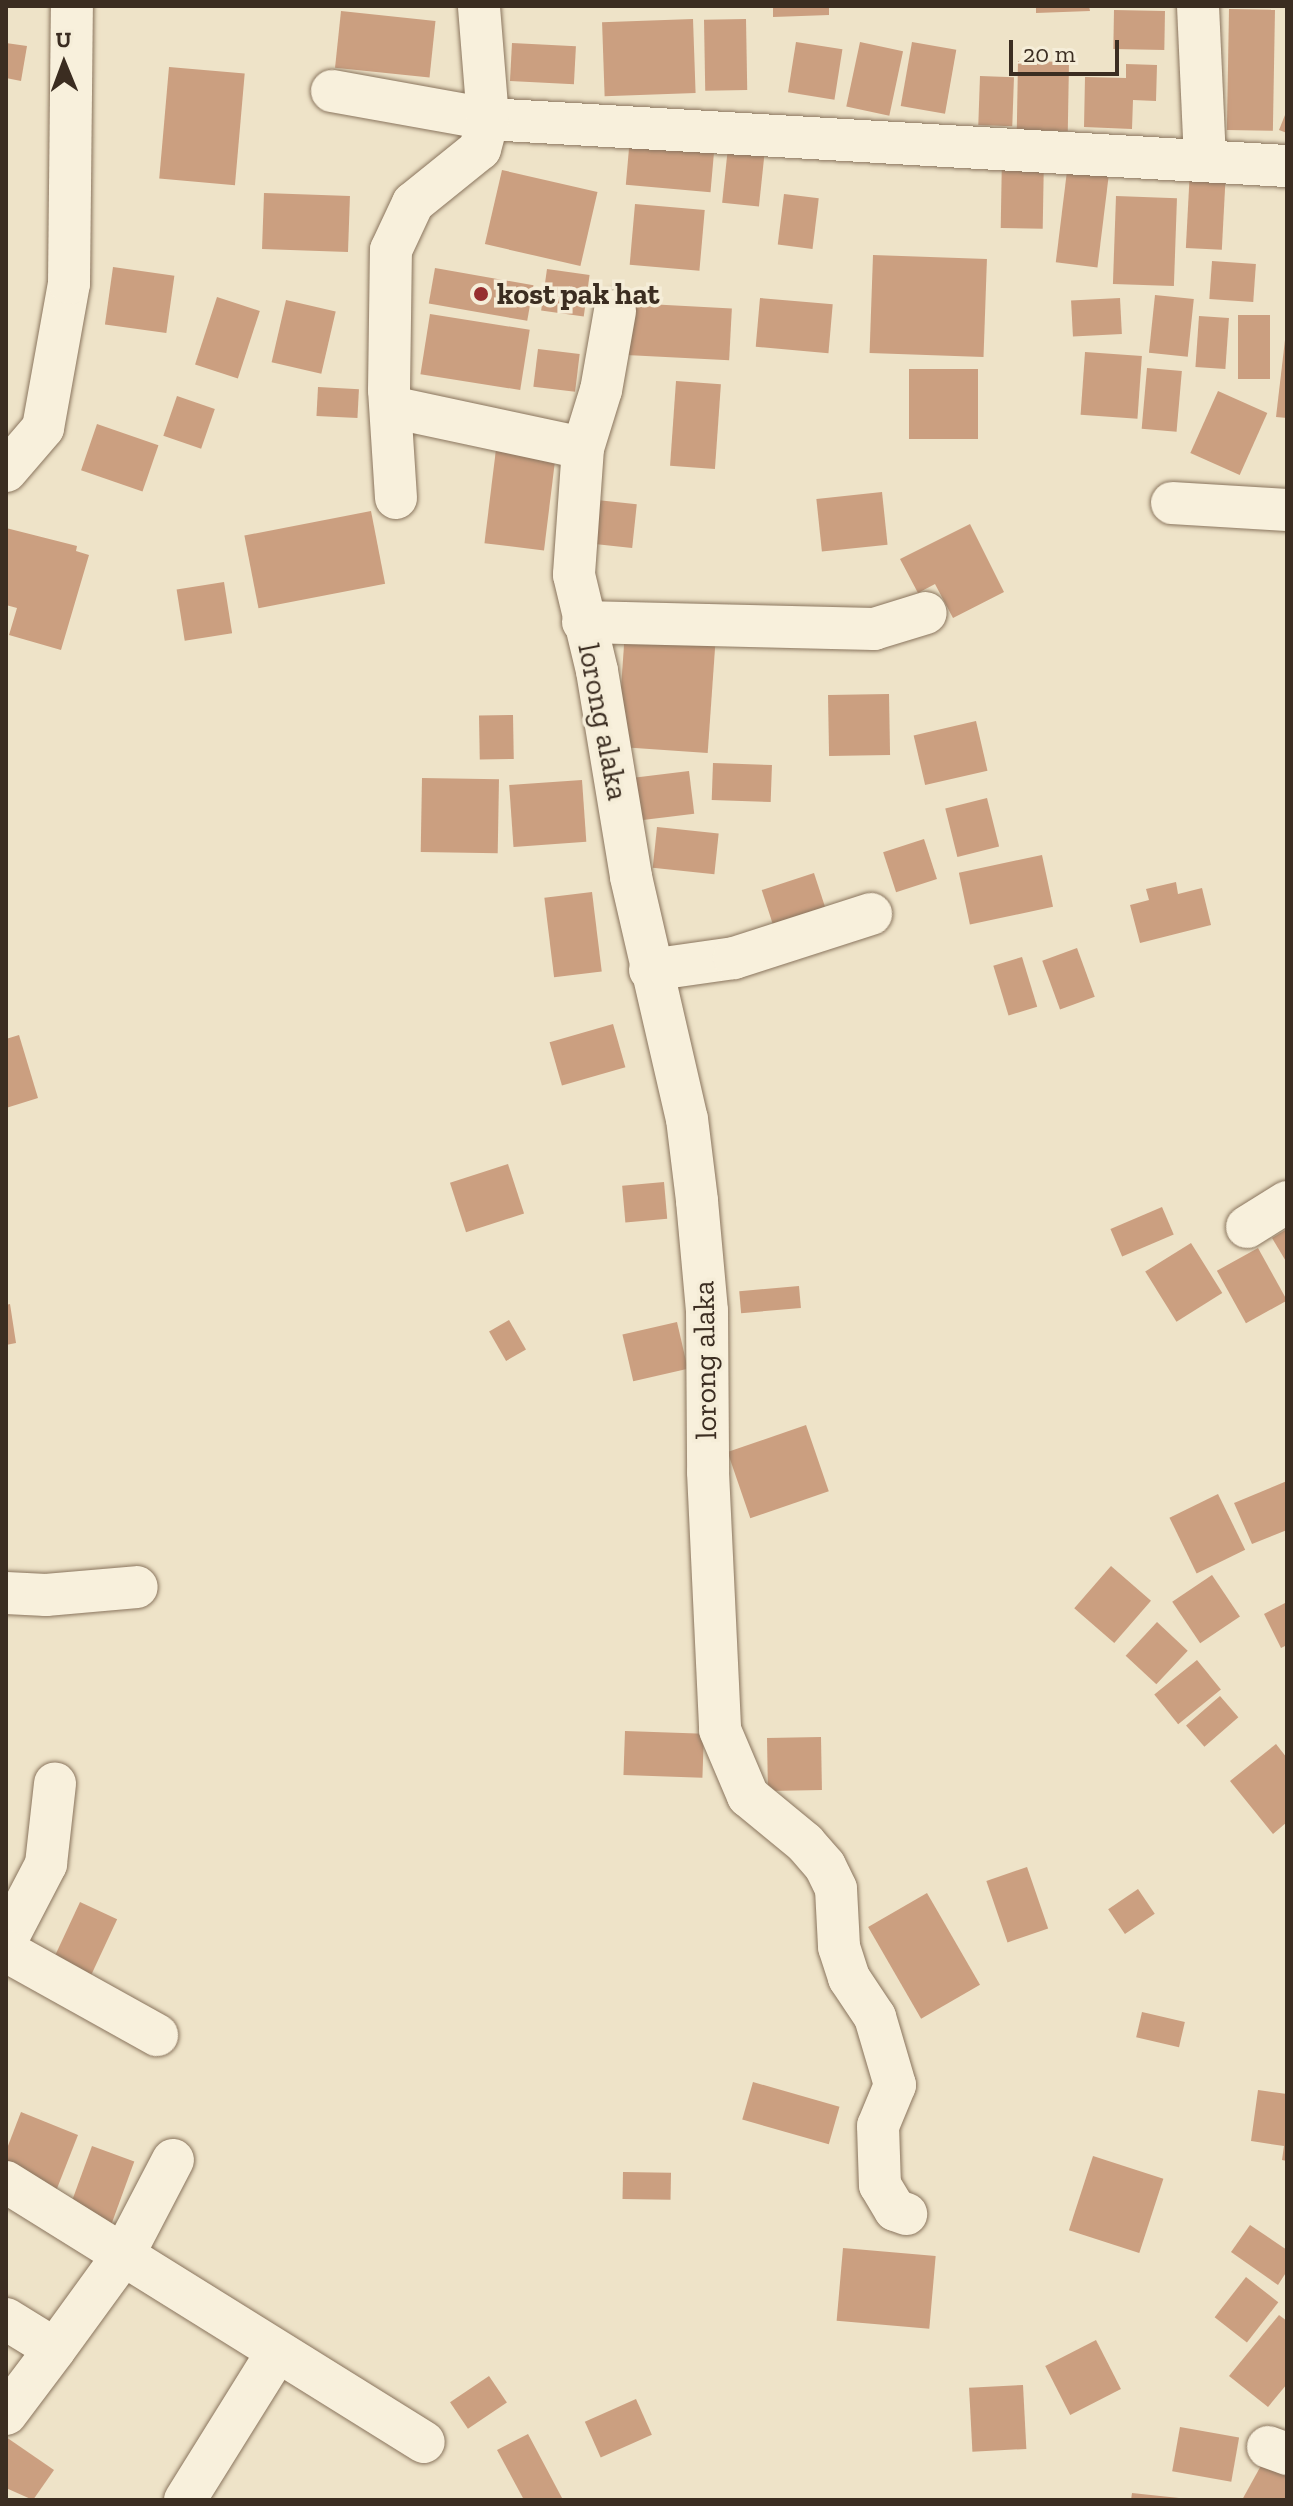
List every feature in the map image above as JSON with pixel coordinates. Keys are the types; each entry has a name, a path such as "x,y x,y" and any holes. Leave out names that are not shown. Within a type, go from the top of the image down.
{"street":[{"path":"6,471 43,428 69,283 72,6"},
{"path":"396,498 391,407 395,232 413,203 474,157 488,119 479,6"},
{"path":"1198,6 1205,158"},
{"path":"332,91 488,119 1205,158 1287,166"},
{"name":"lorong alaka","path":"615,311 601,390 583,448 574,575 597,671 650,970 687,1119 707,1311 708,1472 720,1730 748,1796 805,1843 825,1866 836,1889 839,1947 849,1978 875,2017 895,2085 878,2126 880,2185 895,2210 906,2214"},
{"path":"391,407 583,448"},
{"path":"1172,503 1287,510"},
{"path":"583,622 874,629 926,613"},
{"path":"650,970 734,958 871,914"},
{"path":"1247,1227 1287,1202"},
{"path":"6,1593 46,1595 137,1587"},
{"path":"6,1941 46,1864 55,1784"},
{"path":"6,1951 157,2035"},
{"path":"6,2414 124,2254 173,2160"},
{"path":"6,2182 424,2442"},
{"path":"6,2319 55,2349"},
{"path":"185,2500 277,2352"}],"building":[{"path":"773,6 829,6 829,15 773,17"},
{"path":"1036,6 1089,6 1090,11 1036,13"},
{"path":"1229,9 1275,10 1273,131 1227,130"},
{"path":"1114,10 1165,11 1164,50 1113,49"},
{"path":"341,11 435,21 430,78 335,68"},
{"path":"693,19 696,93 605,96 602,22"},
{"path":"746,19 747,90 705,91 704,20"},
{"path":"796,42 842,49 834,100 788,92"},
{"path":"860,42 903,51 889,116 846,107"},
{"path":"912,42 956,50 945,114 901,106"},
{"path":"6,43 27,46 21,81 6,78"},
{"path":"512,43 576,46 574,84 510,81"},
{"path":"1018,61 1069,62 1068,131 1017,130"},
{"path":"1126,64 1157,65 1156,101 1133,100 1132,129 1084,127 1085,77 1126,78"},
{"path":"169,67 245,74 235,185 159,179"},
{"path":"980,76 1014,77 1012,126 978,125"},
{"path":"1287,110 1287,133 1279,130"},
{"path":"630,137 715,144 710,192 626,185"},
{"path":"728,147 765,151 759,207 722,203"},
{"path":"1002,154 1044,155 1043,229 1001,228"},
{"path":"1190,169 1226,171 1222,250 1186,248"},
{"path":"502,170 597,192 580,266 485,244"},
{"path":"1067,171 1109,176 1097,267 1056,262"},
{"path":"264,193 350,196 348,252 262,249"},
{"path":"784,194 819,198 813,249 778,245"},
{"path":"1116,196 1177,198 1174,286 1113,284"},
{"path":"635,204 705,210 699,271 630,265"},
{"path":"873,255 987,259 984,357 870,353"},
{"path":"1212,261 1256,264 1253,302 1209,299"},
{"path":"113,267 174,276 166,333 105,324"},
{"name":"kost pak hat","path":"435,268 533,285 527,321 429,303"},
{"path":"547,269 590,275 584,317 541,311"},
{"path":"1155,295 1194,299 1188,357 1149,353"},
{"path":"217,297 260,311 238,378 195,365"},
{"path":"760,298 833,304 828,353 756,347"},
{"path":"1120,298 1122,334 1073,337 1071,301"},
{"path":"286,300 336,311 321,374 272,362"},
{"path":"629,303 732,308 729,360 626,355"},
{"path":"430,314 530,330 520,390 420,374"},
{"path":"1238,315 1270,315 1270,379 1238,379"},
{"path":"1199,316 1229,318 1225,369 1195,367"},
{"path":"1287,340 1287,418 1276,417"},
{"path":"538,349 580,354 575,392 533,387"},
{"path":"1085,352 1142,356 1137,419 1081,415"},
{"path":"1147,368 1182,371 1177,432 1142,429"},
{"path":"909,369 978,369 978,439 909,439"},
{"path":"676,381 721,384 715,469 670,466"},
{"path":"318,387 359,389 357,418 316,416"},
{"path":"1218,391 1267,413 1240,475 1190,453"},
{"path":"177,396 215,409 201,449 163,436"},
{"path":"97,424 158,445 143,491 81,470"},
{"path":"497,441 557,448 544,551 484,543"},
{"path":"882,492 888,545 822,552 816,499"},
{"path":"597,500 637,504 632,548 592,544"},
{"path":"371,511 385,584 258,608 244,536"},
{"path":"970,524 1004,592 953,618 935,584 918,593 900,559"},
{"path":"6,528 77,546 76,551 89,555 61,650 9,635 17,608 6,605"},
{"path":"224,582 232,633 185,641 177,590"},
{"path":"625,631 716,637 708,753 617,747"},
{"path":"889,694 890,755 829,756 828,695"},
{"path":"513,715 514,759 480,760 479,716"},
{"path":"976,721 987,771 925,785 914,735"},
{"path":"713,763 772,765 771,802 712,800"},
{"path":"689,771 694,814 633,821 627,779"},
{"path":"422,778 499,779 498,853 421,852"},
{"path":"582,780 586,842 514,847 509,785"},
{"path":"987,798 999,847 957,857 945,808"},
{"path":"657,827 719,833 714,874 653,868"},
{"path":"924,839 937,879 896,892 883,852"},
{"path":"1042,855 1053,907 970,925 959,873"},
{"path":"814,873 828,915 775,932 762,890"},
{"path":"1176,882 1178,894 1202,888 1211,925 1140,943 1130,905 1149,900 1146,889"},
{"path":"592,892 602,971 554,977 544,898"},
{"path":"1077,948 1095,997 1060,1010 1042,961"},
{"path":"1022,957 1037,1007 1009,1015 993,966"},
{"path":"613,1024 625,1067 562,1085 550,1042"},
{"path":"19,1035 38,1098 6,1108 6,1039"},
{"path":"508,1164 524,1213 466,1232 450,1183"},
{"path":"664,1182 667,1219 625,1223 622,1186"},
{"path":"1162,1207 1174,1235 1122,1256 1110,1229"},
{"path":"1287,1229 1287,1263 1272,1238"},
{"path":"1191,1243 1222,1293 1176,1322 1145,1272"},
{"path":"1258,1248 1287,1301 1246,1323 1217,1271"},
{"path":"799,1286 801,1308 741,1313 739,1291"},
{"path":"10,1304 16,1343 6,1345 6,1305"},
{"path":"509,1320 526,1349 506,1361 489,1332"},
{"path":"677,1322 688,1369 633,1381 622,1335"},
{"path":"806,1425 829,1491 750,1518 728,1452"},
{"path":"1287,1481 1287,1530 1252,1544 1234,1503"},
{"path":"1218,1494 1245,1550 1197,1573 1169,1518"},
{"path":"1111,1566 1151,1601 1114,1643 1074,1608"},
{"path":"1212,1575 1240,1616 1200,1643 1172,1602"},
{"path":"1287,1602 1287,1645 1281,1648 1264,1614"},
{"path":"1157,1622 1188,1651 1156,1684 1126,1656"},
{"path":"1197,1660 1221,1690 1178,1724 1154,1695"},
{"path":"1220,1696 1238,1717 1204,1747 1186,1726"},
{"path":"625,1731 704,1734 702,1778 623,1775"},
{"path":"821,1737 822,1790 768,1791 767,1738"},
{"path":"1276,1744 1287,1758 1287,1822 1273,1834 1230,1781"},
{"path":"1027,1867 1048,1928 1008,1942 986,1881"},
{"path":"1138,1889 1155,1914 1125,1934 1108,1909"},
{"path":"927,1893 980,1985 921,2019 868,1927"},
{"path":"80,1902 117,1919 88,1983 50,1965"},
{"path":"1142,2012 1185,2022 1179,2047 1136,2037"},
{"path":"753,2082 840,2107 829,2144 742,2119"},
{"path":"1258,2090 1287,2094 1287,2161 1282,2160 1284,2146 1251,2141"},
{"path":"21,2112 78,2135 56,2191 6,2171 6,2151"},
{"path":"92,2146 134,2161 111,2226 68,2211"},
{"path":"1093,2156 1163,2179 1139,2253 1069,2230"},
{"path":"623,2172 671,2173 671,2200 623,2199"},
{"path":"1250,2225 1287,2250 1287,2271 1278,2285 1231,2252"},
{"path":"843,2248 936,2256 929,2329 837,2321"},
{"path":"1246,2277 1278,2302 1247,2342 1215,2317"},
{"path":"1279,2315 1287,2321 1287,2384 1268,2407 1229,2376"},
{"path":"1096,2340 1121,2389 1070,2415 1045,2366"},
{"path":"489,2376 507,2403 468,2429 450,2402"},
{"path":"1023,2385 1026,2449 972,2452 969,2388"},
{"path":"636,2399 652,2435 601,2457 585,2422"},
{"path":"1180,2427 1239,2437 1231,2482 1172,2471"},
{"path":"528,2434 562,2498 524,2500 497,2450"},
{"path":"6,2437 54,2470 33,2500 6,2488"},
{"path":"1263,2462 1287,2475 1287,2500 1242,2500"},
{"path":"1132,2493 1179,2498 1179,2500 1131,2500"}],"place":[{"name":"kost pak hat","path":"481,294"}]}
